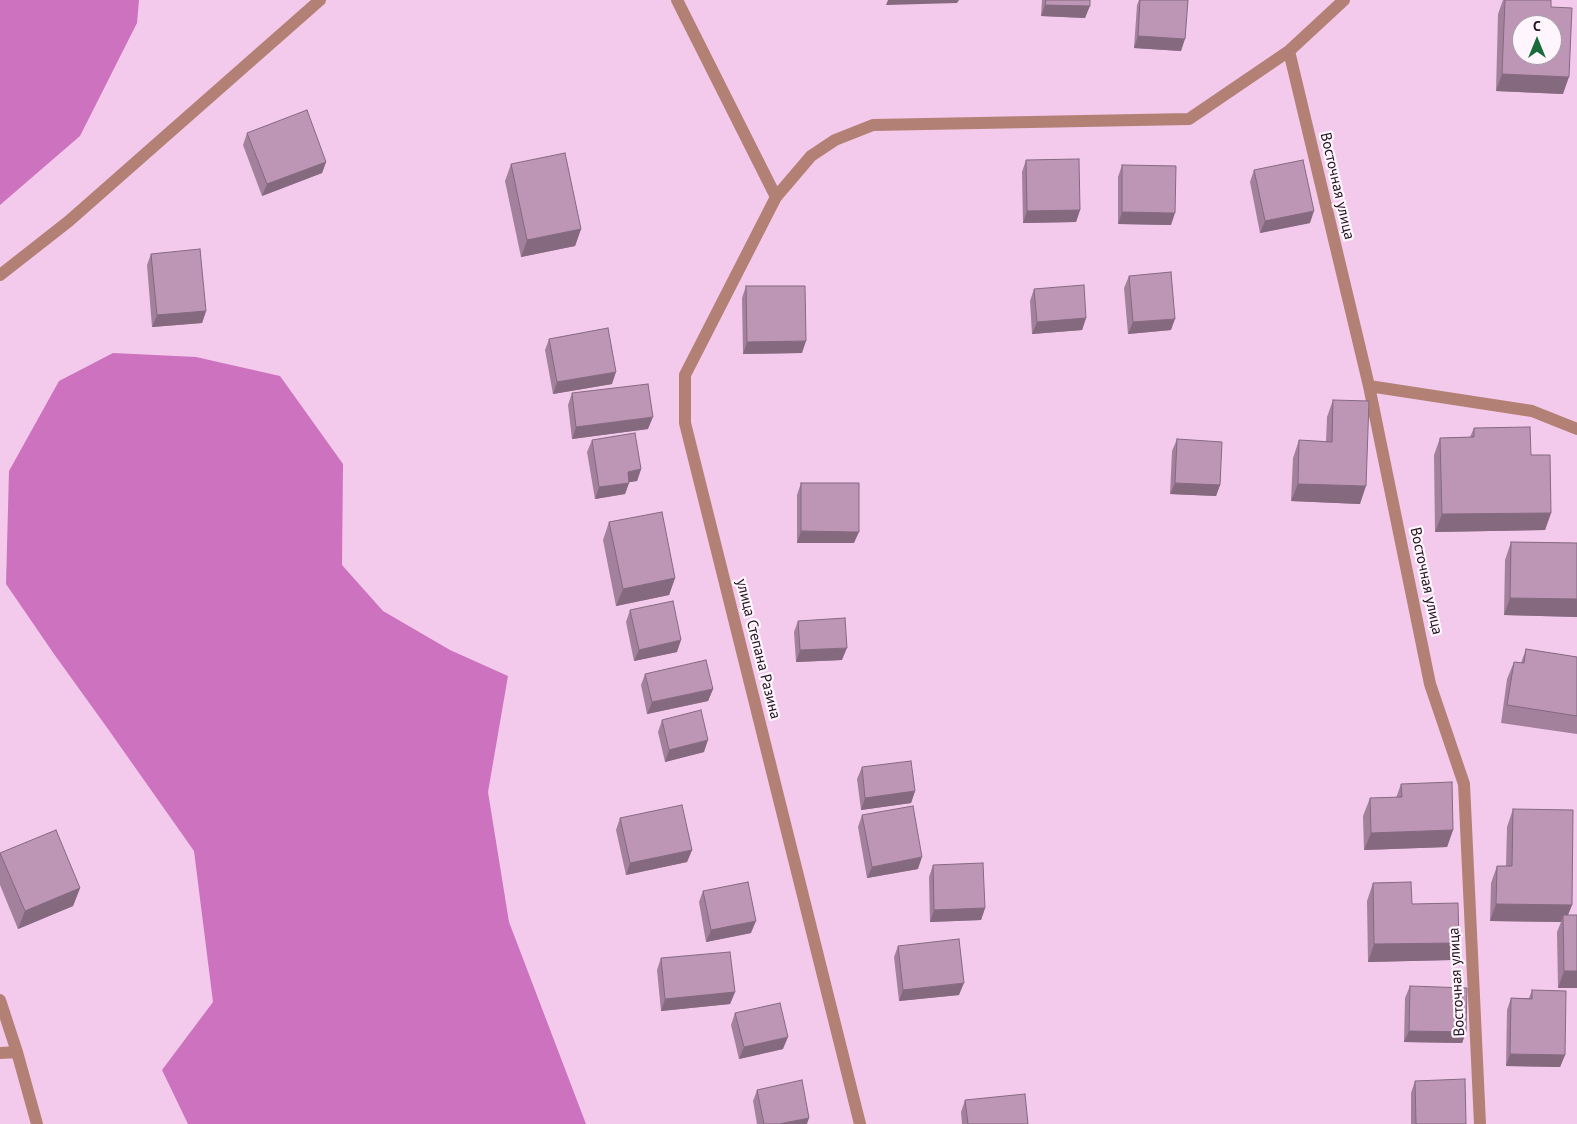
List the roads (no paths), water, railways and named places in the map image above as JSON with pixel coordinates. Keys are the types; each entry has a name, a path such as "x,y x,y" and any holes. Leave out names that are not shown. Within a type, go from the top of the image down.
{"street":[{"path":"0,275 69,221 320,0"},
{"path":"677,0 776,197"},
{"name":"улица Степана Разина","path":"860,1124 685,423 685,375 776,197 812,156 835,140 873,125 1189,118 1289,51 1344,0"},
{"name":"Восточная улица","path":"1289,51 1368,386 1430,684 1464,784 1480,1124"},
{"path":"1368,386 1532,411 1577,429"},
{"path":"0,1000 37,1124"},
{"path":"0,1053 17,1052"}]}
